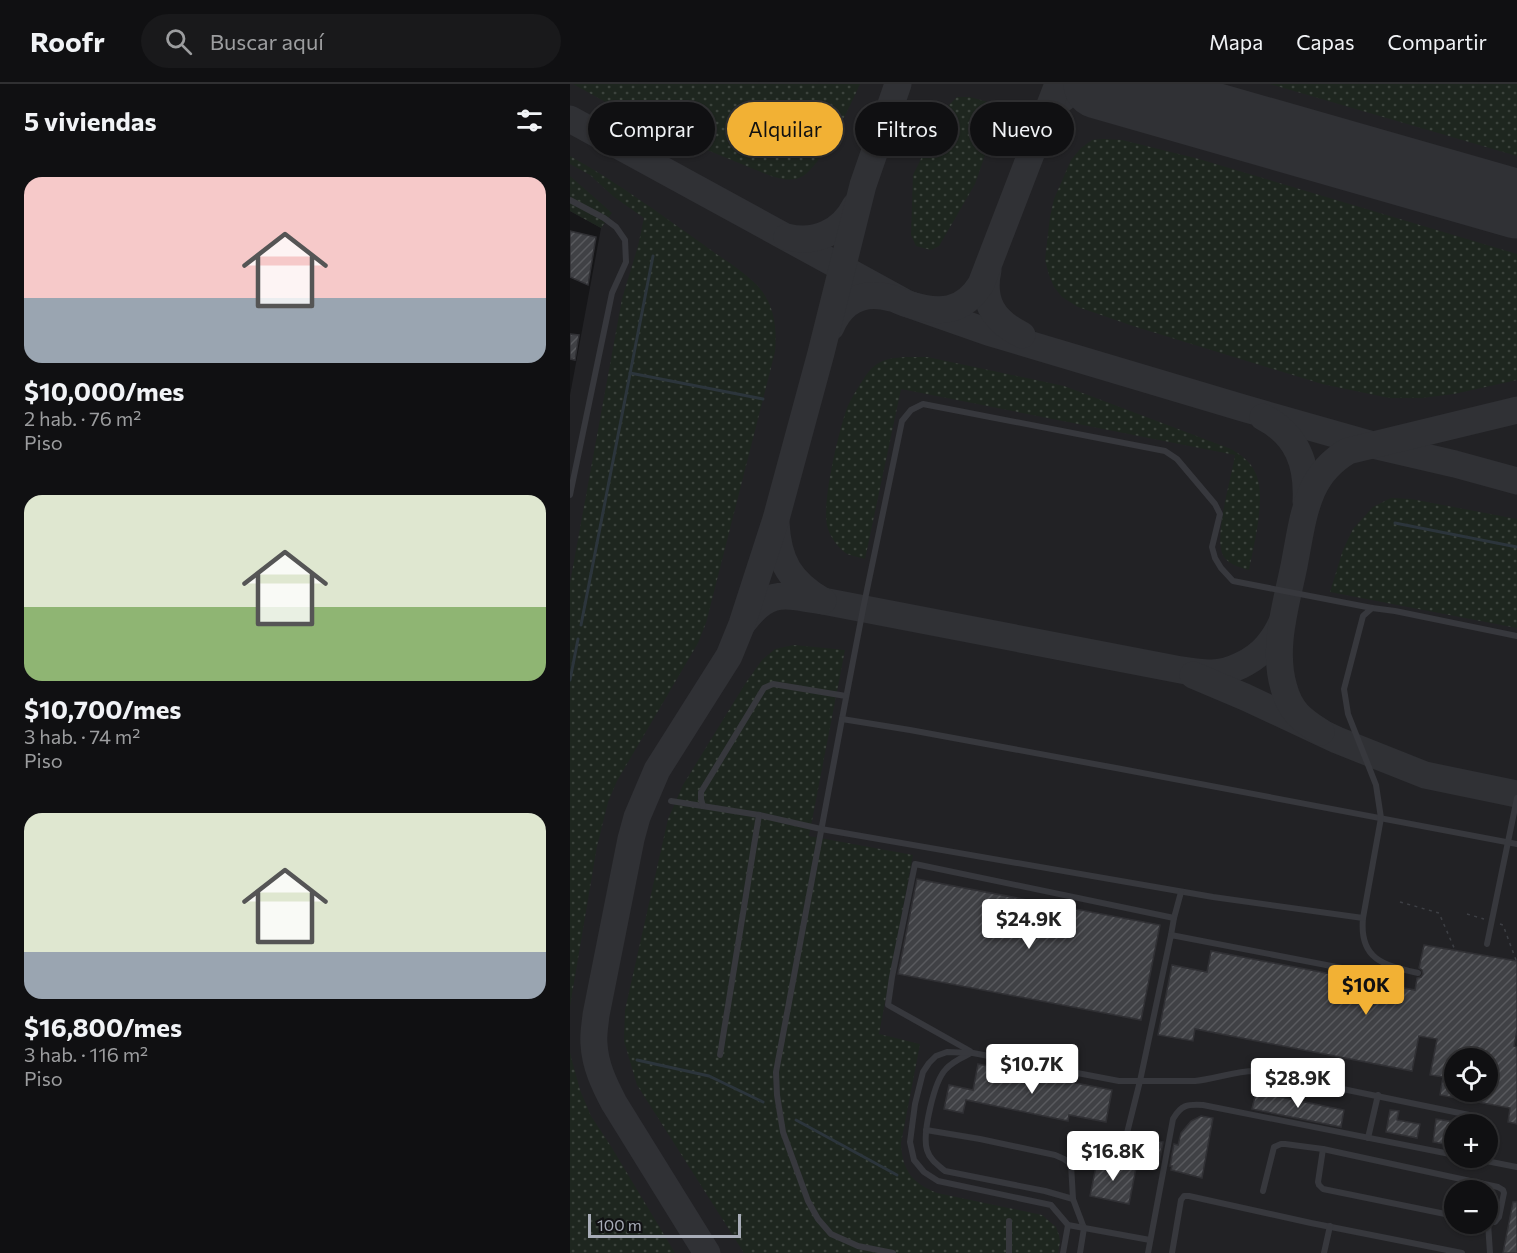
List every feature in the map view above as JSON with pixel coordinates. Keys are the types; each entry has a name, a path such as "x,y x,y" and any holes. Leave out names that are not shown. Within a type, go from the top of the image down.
{"lane":[{"path":"570,200 616,227 625,240 626,262 612,293 570,495"},
{"path":"893,1253 858,1246 831,1234 818,1219 808,1201 783,1132 776,1072 863,609 902,421 911,410 923,404 1165,451 1177,459 1215,504 1220,514 1212,547 1221,568 1233,580 1517,636"},
{"path":"1172,935 1352,970 1418,973 1395,968 1377,959 1370,953 1363,937 1363,918 1381,818 1376,785 1348,714 1344,689 1362,616 1372,608"},
{"path":"703,806 700,799 701,792 764,688 773,684 846,696"},
{"path":"842,719 1517,844"},
{"path":"1487,944 1517,798"},
{"path":"671,801 1181,892 1363,918"},
{"path":"720,1055 759,815"},
{"path":"973,1053 888,1005 915,864 1174,918"},
{"path":"1071,1164 1115,1150 1127,1132 1181,892"},
{"path":"1150,1240 1068,1225 1051,1205 938,1180 924,1172 914,1160 910,1142 915,1104 923,1072 929,1063 936,1056 947,1052 973,1053 1119,1081 1140,1082 1207,1080 1255,1071 1465,1114"},
{"path":"973,1053 954,1061 944,1070 939,1080 926,1130 927,1150 934,1163 945,1171 1060,1194 1073,1199"},
{"path":"1368,1138 1378,1095"},
{"path":"1148,1253 1173,1119 1179,1110 1188,1106 1203,1105 1444,1153"},
{"path":"926,1130 1055,1155 1071,1164"},
{"path":"1263,1191 1274,1147 1281,1144 1323,1149 1464,1180"},
{"path":"1323,1149 1318,1182 1323,1189 1444,1214"},
{"path":"1498,1163 1517,1167"},
{"path":"1071,1164 1073,1199 1084,1228 1080,1253"},
{"path":"1498,1187 1504,1193 1498,1218"},
{"path":"1172,1253 1181,1200 1184,1196 1462,1253"},
{"path":"1009,1221 1009,1253"},
{"path":"1063,1253 1068,1225"},
{"path":"1324,1253 1330,1226"},
{"path":"1489,1234 1490,1253"}],"path":[{"path":"1400,902 1439,913 1455,950"}],"shaded area":[{"path":"570,84 1517,84 1517,1253 570,1253 570,395 601,228 570,211"},
{"path":"573,84 860,84 843,119 843,102 727,102 727,156 821,156 803,176 791,179 771,176 715,153 715,102 606,102"},
{"path":"1270,84 1517,84 1517,156"},
{"path":"957,97 970,97 988,102 970,102 970,156 985,156 975,184 939,246 931,250 916,246 911,235 913,175 922,156 958,156 958,102 952,102"},
{"path":"1092,140 1122,140 1199,159 1517,254 1517,380 1454,394 1422,398 1389,398 1322,384 1078,307 1062,297 1054,287 1049,275 1045,260 1050,217 1054,199 1071,160"},
{"path":"570,156 638,199 750,278 762,291 770,305 776,336 775,352 706,623 698,643 617,781 608,802 597,846 570,1006 570,583 622,299 644,218 614,197 590,175 570,164"},
{"path":"570,176 612,213 601,228 570,211"},
{"path":"905,357 927,357 1064,386 1235,451 1253,468 1260,493 1258,520 1249,570 1229,562 1221,549 1221,523 1235,455 901,389 865,559 847,554 838,546 828,529 826,504 835,450 847,408 871,369 883,361"},
{"path":"1391,498 1411,499 1517,519 1517,628 1330,592 1343,550 1353,529 1373,507"},
{"path":"794,645 845,650 809,836 913,855 879,1034 920,1044 901,1143 906,1168 921,1185 937,1193 1042,1215 1056,1227 1060,1242 1058,1253 744,1253 637,1085 624,1041 625,1010 668,819 683,785 762,660 775,649"},
{"path":"570,1053 580,1090 591,1116 675,1253 570,1253"}],"building":[{"path":"570,231 596,237 588,285 570,277"},
{"path":"570,334 579,335 575,360 570,359"},
{"path":"917,879 1160,925 1141,1020 898,974"},
{"path":"1424,945 1517,961 1517,1031 1514,1046 1517,1047 1517,1124 1508,1122 1510,1108 1478,1102 1498,1102 1498,1048 1444,1048 1444,1096 1440,1095 1443,1077 1430,1075 1437,1039 1419,1036 1412,1071 1195,1029 1193,1041 1158,1035 1172,965 1207,972 1211,951 1415,990 1417,978 1423,974 1419,968"},
{"path":"978,1064 1112,1090 1106,1122 1069,1115 1068,1121 966,1100 963,1113 944,1109 949,1085 973,1090"},
{"path":"1256,1092 1344,1110 1341,1127 1252,1109"},
{"path":"1390,1110 1399,1111 1397,1120 1420,1124 1417,1138 1386,1132"},
{"path":"1201,1116 1213,1118 1202,1178 1171,1170 1172,1166 1170,1166 1174,1144 1178,1145 1181,1133 1191,1121"},
{"path":"1436,1119 1444,1120 1444,1144 1433,1142"},
{"path":"1140,1137 1163,1142 1159,1164 1136,1159"},
{"path":"1097,1161 1136,1168 1129,1204 1090,1196"},
{"path":"1513,1202 1517,1202 1517,1253 1503,1253"}],"waterway":[{"path":"581,625 653,256"},
{"path":"630,373 763,399"},
{"path":"1395,523 1517,547"},
{"path":"570,680 578,639"},
{"path":"637,1060 709,1076 763,1102"},
{"path":"796,1120 897,1175"}],"taxiway":[{"path":"707,1253 607,1089 595,1052 596,1015 637,817 657,770 729,656 742,624 776,519 863,185 898,84"},
{"path":"831,327 847,304 863,297 881,296 919,307 940,310 958,306 974,294 981,284 1058,84"},
{"path":"1058,102 1066,96 1084,90 1105,89 1128,93"},
{"path":"570,119 908,304 988,332 1243,408 1373,445 1517,481"},
{"path":"787,237 808,239 827,234 843,223 855,206"},
{"path":"988,270 986,292 992,309 997,317 1022,335"},
{"path":"1321,732 1293,709 1284,688 1279,658 1282,627 1301,528 1312,491 1322,473 1331,463 1348,451 1517,410"},
{"path":"1263,417 1275,424 1293,442 1303,464 1306,502"},
{"path":"743,623 752,612 769,599 787,596 823,601 802,586 788,569 780,549 776,523"},
{"path":"823,601 1206,673 1233,669 1262,652 1282,622"},
{"path":"1193,675 1337,740 1425,775 1517,794"}],"runway":[{"path":"1098,84 1517,204"}]}
